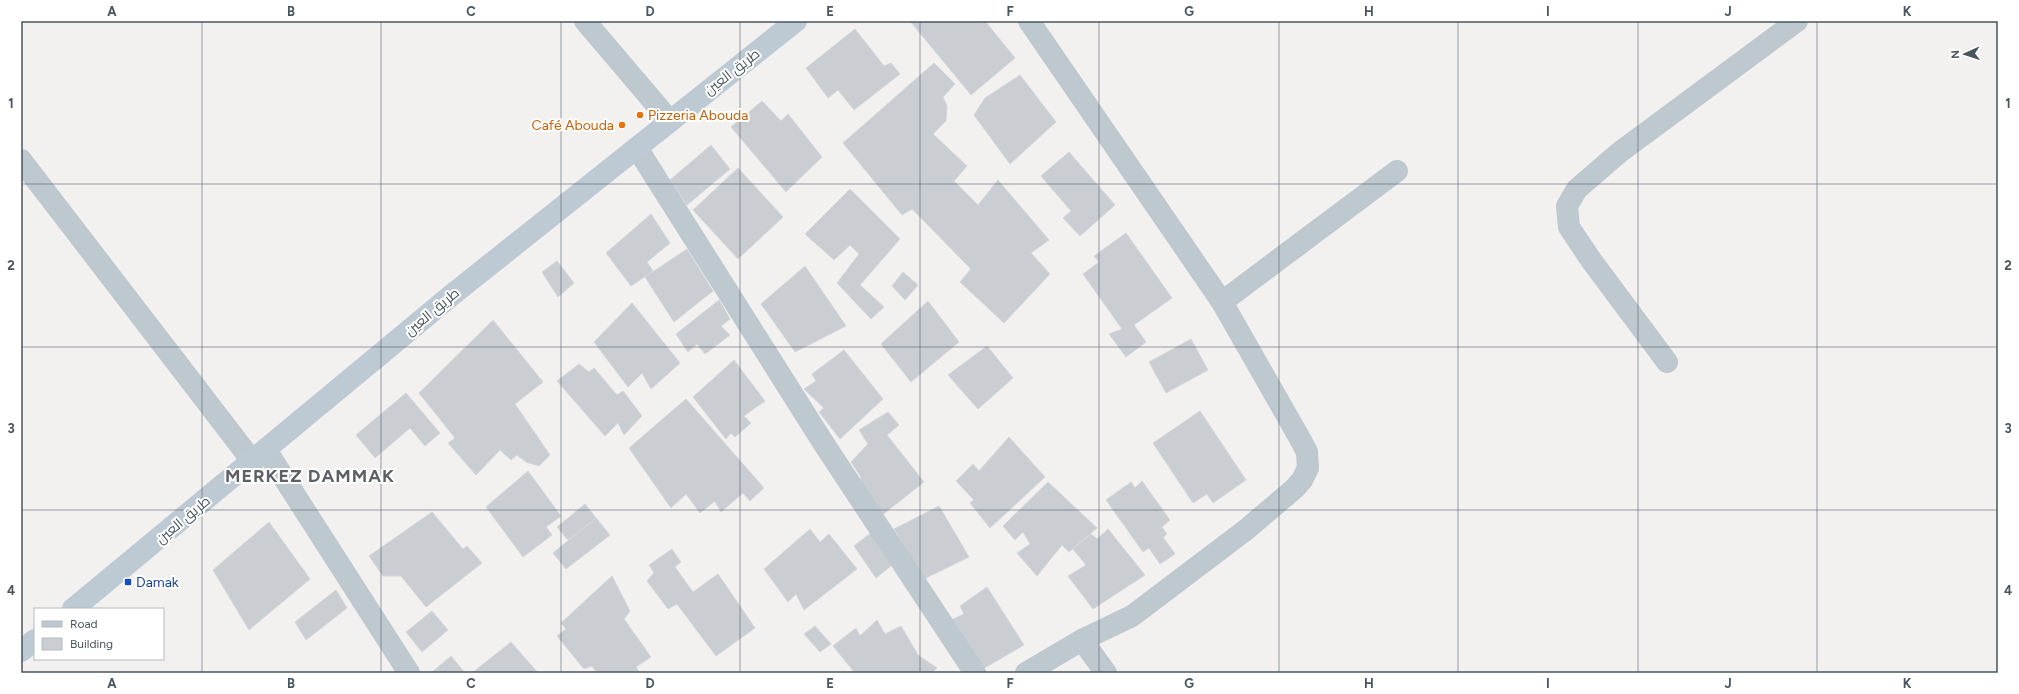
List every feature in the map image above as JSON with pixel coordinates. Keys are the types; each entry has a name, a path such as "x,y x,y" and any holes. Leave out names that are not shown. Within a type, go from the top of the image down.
{"main road":[{"name":"طريق العين","path":"74,608 453,294 796,21"},
{"path":"21,651 34,641"}],"street":[{"path":"584,21 670,121"},
{"path":"1026,673 1082,640 1132,616 1247,529 1295,488 1302,480 1308,468 1307,452 1302,442 1222,302 1029,21"},
{"path":"1667,362 1591,260 1569,227 1567,206 1577,189 1620,152 1797,21"},
{"path":"637,148 824,444 975,673"},
{"path":"21,160 259,456 409,673"},
{"path":"1222,302 1397,172"},
{"path":"1082,640 1106,673"}],"building":[{"path":"910,21 985,21 1015,58 971,95"},
{"path":"855,29 884,66 891,63 900,74 854,110 838,90 828,98 806,68"},
{"path":"934,63 955,84 943,97 947,106 946,121 933,134 967,166 954,181 978,205 998,180 1049,240 1031,253 1050,274 1004,323 960,282 971,269 912,209 902,215 843,143"},
{"path":"1020,75 1056,122 1010,164 974,115 985,98"},
{"path":"762,101 781,121 788,114 822,157 786,192 731,127"},
{"path":"711,145 730,169 687,205 670,180"},
{"path":"1069,152 1115,205 1080,236 1063,218 1071,211 1041,176"},
{"path":"738,168 783,217 738,259 693,210"},
{"path":"850,189 900,239 860,285 884,307 871,319 837,283 859,254 850,245 834,260 805,234"},
{"path":"651,214 670,243 647,262 653,271 631,286 606,253"},
{"path":"1126,233 1172,298 1134,325 1146,342 1126,357 1109,334 1122,329 1083,274 1099,262 1094,256"},
{"path":"687,249 713,291 674,322 645,277"},
{"path":"557,261 574,283 558,297 542,272"},
{"path":"805,266 846,326 795,352 761,304"},
{"path":"903,272 918,285 905,300 892,286"},
{"path":"719,300 730,319 721,326 730,335 705,354 697,344 688,352 676,334"},
{"path":"928,301 959,342 911,382 881,344"},
{"path":"632,303 680,363 651,389 642,373 628,387 594,342"},
{"path":"493,320 543,382 515,404 550,455 539,466 526,462 517,455 511,460 500,450 476,475 448,443 455,438 419,393"},
{"path":"1191,339 1208,370 1166,393 1149,362"},
{"path":"987,346 1013,378 978,409 948,375"},
{"path":"844,350 883,399 840,439 819,412 824,408 804,389 816,381 812,374"},
{"path":"734,360 765,401 744,416 751,423 735,437 731,433 726,439 693,397"},
{"path":"579,364 589,372 594,368 617,395 623,391 642,416 624,435 618,423 605,436 557,381"},
{"path":"406,393 440,433 425,446 410,428 375,458 356,435"},
{"path":"686,399 764,488 750,501 743,493 721,512 715,501 700,513 686,494 671,508 629,448"},
{"path":"1200,411 1246,480 1213,503 1207,494 1193,503 1153,443"},
{"path":"888,412 899,425 887,435 924,482 881,516 858,489 861,477 851,462 868,444 859,430"},
{"path":"1009,437 1045,477 990,528 970,503 974,500 956,481 973,464 979,471"},
{"path":"528,471 561,516 546,527 552,535 523,557 486,507"},
{"path":"1142,481 1170,520 1162,527 1167,534 1163,537 1175,554 1160,564 1149,548 1143,552 1106,500 1131,482 1135,488"},
{"path":"1048,482 1097,528 1069,552 1062,545 1037,576 1017,553 1030,544 1023,532 1015,540 1003,526"},
{"path":"585,504 596,518 568,540 557,527"},
{"path":"939,506 969,557 924,579 894,529"},
{"path":"432,512 463,549 467,546 482,563 426,607 401,576 383,576 369,556"},
{"path":"596,518 610,535 566,569 553,553"},
{"path":"269,522 310,579 249,630 213,570"},
{"path":"810,529 820,542 829,534 857,569 804,610 796,594 788,602 764,569"},
{"path":"876,529 897,561 876,578 854,546"},
{"path":"1108,529 1145,575 1093,609 1068,576 1086,565 1073,549 1091,534 1097,539"},
{"path":"672,549 681,562 675,567 693,592 718,574 755,628 716,656 677,604 668,609 647,581 654,573 649,565"},
{"path":"612,576 630,611 624,619 651,657 636,667 640,673 597,673 592,666 584,669 557,636 566,629 561,623"},
{"path":"987,587 1024,645 981,670 951,620 964,614 960,606"},
{"path":"336,590 347,608 306,640 295,622"},
{"path":"432,611 448,630 422,652 406,632"},
{"path":"877,620 885,634 901,626 918,655 937,668 932,673 855,673 833,646 856,628 860,636"},
{"path":"815,626 831,644 820,652 804,634"},
{"path":"511,642 538,673 472,673"},
{"path":"451,656 465,673 431,673"}],"place":[{"name":"Pizzeria Abouda","path":"640,115"},
{"name":"Café Abouda","path":"622,125"},
{"name":"Damak","path":"128,582"}],"district":[{"name":"MERKEZ DAMMAK","path":"310,476"}]}
